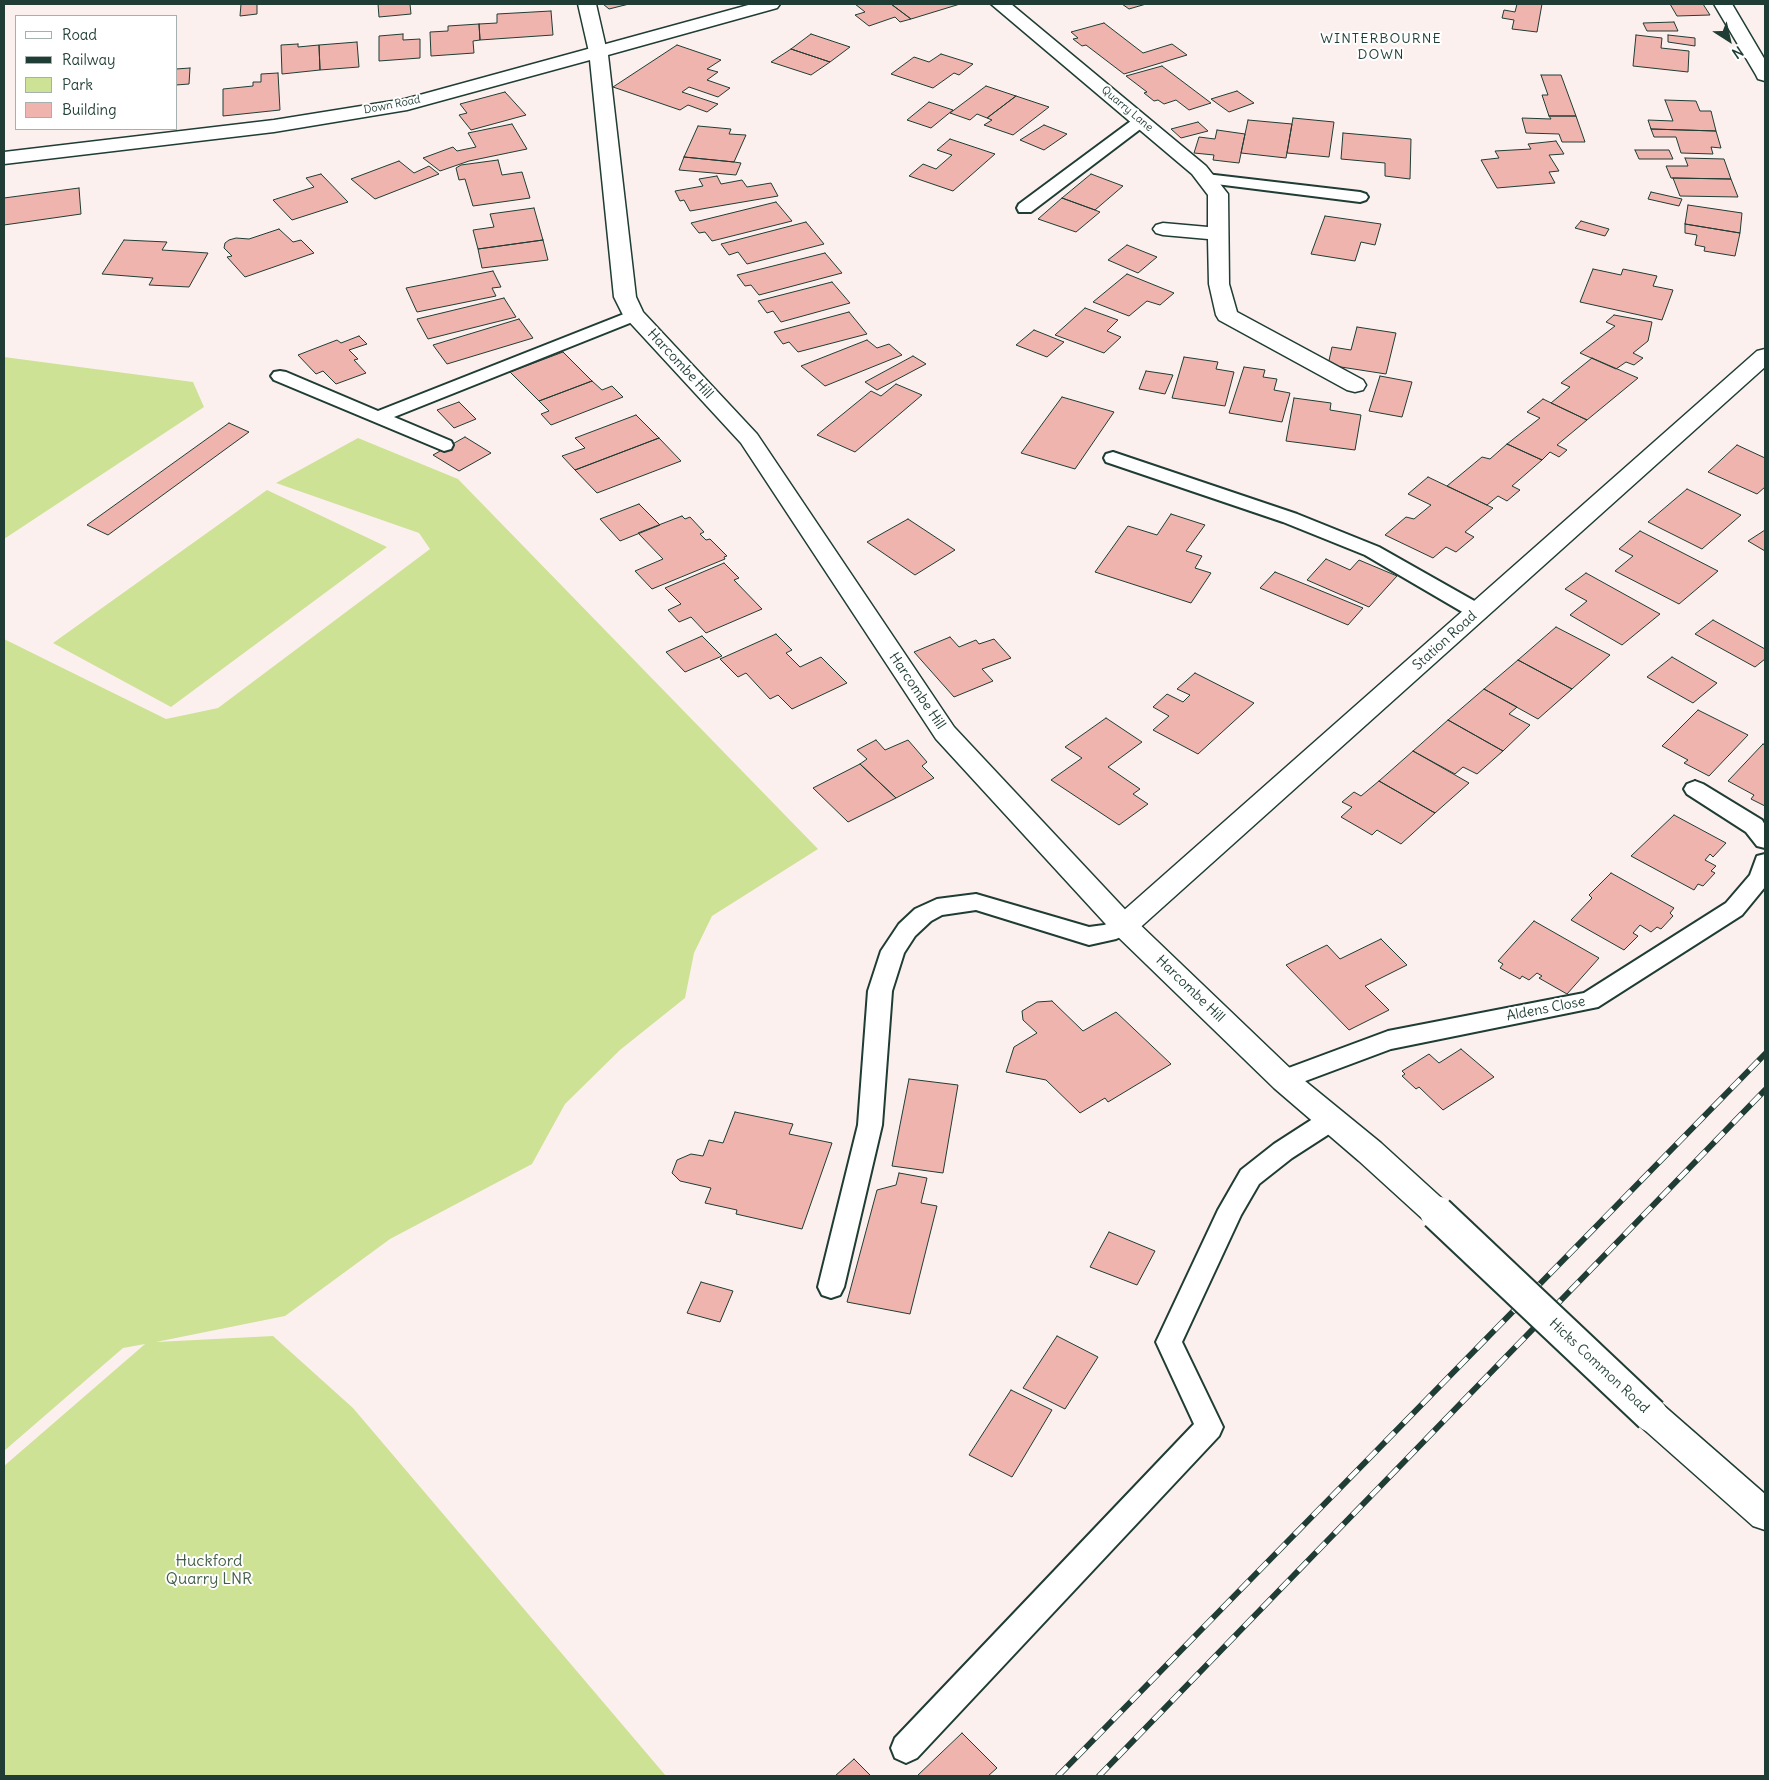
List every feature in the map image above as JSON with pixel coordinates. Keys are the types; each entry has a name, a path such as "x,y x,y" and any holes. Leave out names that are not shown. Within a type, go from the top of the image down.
{"street":[{"name":"Harcombe Hill","path":"587,4 598,52 625,297 634,315 749,439 944,733 1124,926 1284,1080 1370,1152 1437,1212"},
{"name":"Down Road","path":"4,158 274,126 407,104 771,4"},
{"name":"Quarry Lane","path":"1000,4 1199,170 1218,194 1218,284 1226,315 1355,385"},
{"path":"1723,4 1765,75"},
{"path":"1163,229 1218,234"},
{"name":"Station Road","path":"1124,926 1765,356"},
{"name":"Hicks Common Road","path":"1437,1212 1651,1415 1765,1515"}],"lane":[{"path":"1025,208 1141,121"},
{"path":"1206,179 1360,198"},
{"path":"379,418 634,315"},
{"path":"280,376 444,445"},
{"path":"1114,458 1290,518 1372,551 1478,612"},
{"path":"1695,789 1754,826 1765,840"},
{"name":"Aldens Close","path":"1284,1080 1388,1040 1590,1001 1734,909 1760,878 1765,862"},
{"path":"831,1287 870,1125 880,991 893,951 908,930 922,915 937,907 976,902 1089,936 1108,933 1124,926"},
{"path":"906,1748 1209,1427 1169,1342 1231,1210 1250,1177 1283,1150 1331,1120"}],"green space":[{"path":"4,357 193,382 204,407 4,539"},
{"name":"Huckford Quarry LNR","path":"358,438 458,479 818,849 712,916 694,953 685,998 620,1050 565,1104 532,1164 390,1239 285,1316 156,1342 273,1336 353,1408 666,1776 4,1776 4,1466 145,1344 123,1348 4,1451 4,639 166,719 218,708 430,549 419,533 276,483"},
{"path":"267,490 387,547 171,707 53,643"}],"building":[{"path":"241,4 257,4 257,14 240,16"},
{"path":"378,4 410,4 411,14 379,17"},
{"path":"603,4 629,4 609,9"},
{"path":"855,4 891,4 911,19 900,22 895,17 869,26 855,15 865,12"},
{"path":"891,4 960,4 911,19"},
{"path":"1122,4 1146,4 1129,9"},
{"path":"1517,4 1542,4 1537,32 1512,29 1514,20 1502,18 1504,10 1515,12"},
{"path":"1670,4 1703,4 1710,15 1677,16"},
{"path":"551,11 553,35 480,40 479,24 497,23 497,14"},
{"path":"1674,22 1678,31 1647,31 1643,23"},
{"path":"1104,23 1143,53 1172,44 1187,55 1124,74 1086,45 1082,46 1073,39 1078,38 1071,32"},
{"path":"479,24 480,40 473,41 474,53 431,56 430,32 448,31 448,26"},
{"path":"403,34 403,40 420,39 420,58 379,61 379,36"},
{"path":"811,34 850,47 830,62 791,49"},
{"path":"1636,35 1662,38 1661,48 1689,51 1688,72 1633,66"},
{"path":"1668,35 1695,38 1695,46 1668,42"},
{"path":"357,42 359,67 320,70 319,45"},
{"path":"298,44 298,47 319,45 320,70 282,74 281,45"},
{"path":"677,45 721,60 707,69 718,72 707,80 730,88 718,97 689,87 682,92 718,104 707,112 688,105 680,110 613,87"},
{"path":"791,49 830,62 811,75 771,62"},
{"path":"941,54 973,64 959,75 954,73 933,88 891,74 914,57 929,62"},
{"path":"1162,66 1211,103 1189,110 1176,100 1164,104 1158,100 1154,101 1144,93 1147,92 1126,76"},
{"path":"190,68 189,84 178,85 178,69"},
{"path":"278,73 280,110 223,116 223,89 253,86 253,82 261,82 261,74"},
{"path":"1541,75 1561,75 1576,116 1549,116 1542,95 1548,95"},
{"path":"986,86 1016,96 987,118 977,114 970,120 950,113"},
{"path":"1237,91 1254,103 1229,112 1211,99"},
{"path":"505,92 526,115 471,130 459,115 467,113 460,104"},
{"path":"1016,96 1049,107 1013,135 984,125 992,120 987,118"},
{"path":"1665,100 1696,101 1700,111 1711,111 1716,131 1651,129 1648,120 1673,121"},
{"path":"929,102 953,110 931,128 907,120"},
{"path":"1549,116 1576,116 1585,142 1562,142 1559,134 1526,133 1522,118 1551,119"},
{"path":"1293,118 1334,122 1329,157 1287,153"},
{"path":"1248,120 1292,124 1286,158 1241,153"},
{"path":"1198,122 1208,131 1181,138 1171,129"},
{"path":"512,124 527,149 469,161 440,171 423,158 453,147 457,151 476,147 468,133"},
{"path":"1044,125 1067,134 1044,150 1020,140"},
{"path":"698,126 731,129 729,134 746,135 734,162 684,157"},
{"path":"1651,129 1716,131 1721,148 1711,147 1713,154 1681,153 1676,137 1654,137"},
{"path":"1217,130 1245,134 1239,163 1213,160 1214,155 1194,153 1199,137 1215,139"},
{"path":"1343,133 1411,139 1410,179 1385,176 1385,163 1341,159"},
{"path":"950,139 995,154 953,191 909,176 923,164 936,169 952,155 937,150"},
{"path":"1556,141 1564,154 1549,155 1559,171 1549,172 1555,183 1497,188 1481,160 1499,158 1495,151 1531,149 1528,144"},
{"path":"1635,150 1669,150 1673,159 1639,159"},
{"path":"684,157 741,163 736,175 679,170"},
{"path":"1685,158 1724,159 1731,179 1671,178 1666,166 1688,166"},
{"path":"498,160 502,175 522,172 530,198 473,206 465,179 459,180 456,168 461,165"},
{"path":"399,161 414,173 429,166 439,174 375,199 351,179"},
{"path":"321,174 348,202 292,220 273,200 314,187 306,178"},
{"path":"1091,174 1123,186 1095,210 1062,198"},
{"path":"717,176 721,184 742,180 747,187 771,183 778,196 690,211 684,200 680,201 675,191 703,186 699,179"},
{"path":"1673,178 1731,179 1738,197 1680,196"},
{"path":"79,188 81,214 4,225 4,198"},
{"path":"1651,192 1682,199 1679,206 1648,199"},
{"path":"1062,198 1100,212 1076,232 1038,219"},
{"path":"776,202 792,221 712,241 705,232 699,233 691,223"},
{"path":"1688,205 1742,213 1740,233 1685,224"},
{"path":"534,208 543,240 478,249 473,230 494,227 490,214"},
{"path":"1325,216 1381,224 1375,245 1361,242 1355,261 1311,254"},
{"path":"1581,221 1609,229 1605,236 1575,228"},
{"path":"806,222 824,244 747,264 738,252 729,255 721,244"},
{"path":"1685,224 1740,233 1735,256 1704,251 1705,247 1695,245 1697,235 1685,233"},
{"path":"279,229 293,242 301,240 314,253 245,277 227,257 232,256 224,248 225,243 229,240 236,238 249,239"},
{"path":"124,240 167,242 162,250 208,253 189,287 149,285 153,278 102,274"},
{"path":"543,240 548,260 482,268 478,249"},
{"path":"1127,245 1157,257 1138,273 1108,260"},
{"path":"825,253 842,273 759,295 751,285 745,286 737,275"},
{"path":"1593,269 1621,275 1623,269 1657,276 1653,286 1673,290 1662,320 1580,302"},
{"path":"493,271 501,287 492,288 496,296 417,312 406,288"},
{"path":"1127,274 1174,293 1160,305 1147,301 1129,316 1093,302"},
{"path":"832,282 850,303 781,322 773,311 767,313 758,301"},
{"path":"504,298 516,317 428,339 417,319"},
{"path":"1085,308 1118,320 1107,331 1121,337 1104,353 1055,335"},
{"path":"849,312 867,334 798,352 789,342 783,344 774,332"},
{"path":"1614,315 1652,322 1648,341 1633,353 1643,358 1634,365 1626,362 1616,369 1580,353 1615,326 1606,322"},
{"path":"519,319 533,338 447,364 433,345"},
{"path":"1357,327 1396,333 1386,374 1328,365 1332,347 1351,350"},
{"path":"1034,330 1064,342 1047,357 1016,345"},
{"path":"359,336 367,344 349,350 358,359 354,360 366,373 336,384 323,371 316,374 298,355 337,340 341,343"},
{"path":"867,340 877,348 889,344 902,355 825,386 801,366"},
{"path":"563,352 592,381 539,401 510,372"},
{"path":"913,356 926,364 877,390 865,382"},
{"path":"1184,357 1218,362 1216,369 1234,372 1225,406 1172,398"},
{"path":"1592,358 1638,378 1587,420 1551,403 1570,387 1561,383"},
{"path":"1244,367 1265,370 1263,377 1277,379 1274,390 1290,393 1282,422 1229,413"},
{"path":"1146,371 1173,375 1165,394 1139,389"},
{"path":"1380,376 1412,382 1402,417 1369,411"},
{"path":"592,381 602,390 612,386 623,397 551,425 541,414 549,411 539,401"},
{"path":"896,384 922,395 855,452 817,435 871,391 881,396"},
{"path":"1062,397 1114,412 1075,469 1021,453"},
{"path":"1294,398 1331,403 1330,410 1361,415 1355,450 1286,441"},
{"path":"1543,399 1587,420 1557,445 1567,450 1559,457 1550,452 1542,460 1507,444 1540,418 1527,412"},
{"path":"459,402 476,419 454,428 437,410"},
{"path":"636,415 659,438 575,470 562,456 585,448 575,438"},
{"path":"229,423 249,432 108,535 87,525"},
{"path":"465,437 491,453 459,471 433,455"},
{"path":"659,438 681,461 597,493 575,470"},
{"path":"1507,444 1542,460 1512,486 1520,490 1507,501 1498,496 1487,505 1447,486 1482,457 1490,459"},
{"path":"1737,445 1765,458 1765,487 1757,494 1708,472"},
{"path":"1428,477 1493,508 1465,532 1474,537 1456,552 1446,547 1433,558 1385,535 1406,517 1414,519 1431,505 1408,494"},
{"path":"1687,489 1741,515 1702,549 1648,522"},
{"path":"639,504 660,525 620,541 600,519"},
{"path":"1171,514 1205,525 1186,551 1202,556 1195,568 1211,573 1191,603 1095,572 1128,526 1157,535"},
{"path":"682,516 685,519 690,517 704,532 700,534 706,540 710,539 727,556 724,557 725,559 652,589 635,571 663,559 638,533"},
{"path":"908,519 955,550 915,575 867,542"},
{"path":"1765,530 1765,551 1748,541"},
{"path":"1640,531 1718,571 1679,604 1615,571 1633,556 1619,549"},
{"path":"1326,559 1350,570 1359,560 1397,576 1369,607 1307,580"},
{"path":"724,563 739,578 734,580 762,609 706,633 691,617 679,622 668,610 681,604 665,588"},
{"path":"1275,572 1363,608 1348,625 1260,588"},
{"path":"1586,573 1660,614 1622,645 1570,615 1587,601 1565,589"},
{"path":"1713,620 1765,649 1765,659 1755,667 1695,634"},
{"path":"1556,627 1610,655 1572,689 1518,660"},
{"path":"776,634 792,650 786,653 800,667 821,657 847,683 792,709 778,695 770,699 746,673 738,677 720,659"},
{"path":"702,636 722,656 685,672 666,652"},
{"path":"950,637 959,647 976,640 979,644 994,639 1011,658 982,669 993,681 954,697 914,652"},
{"path":"1672,657 1717,683 1693,703 1647,677"},
{"path":"1518,660 1572,689 1538,719 1484,689"},
{"path":"1195,673 1254,703 1198,754 1153,730 1169,716 1153,707 1167,694 1183,702 1190,695 1177,689"},
{"path":"1484,689 1517,707 1509,714 1530,725 1503,751 1448,720"},
{"path":"1698,710 1748,735 1709,776 1684,763 1688,760 1662,746"},
{"path":"1106,718 1142,742 1108,767 1140,789 1133,794 1148,804 1119,825 1051,780 1082,758 1065,747"},
{"path":"1448,720 1503,751 1477,774 1463,767 1455,774 1413,751"},
{"path":"876,740 885,750 908,740 927,762 922,766 934,778 896,798 860,764 867,759 857,750"},
{"path":"1763,744 1765,745 1765,806 1751,799 1754,795 1728,781"},
{"path":"1413,751 1469,783 1435,813 1379,781"},
{"path":"860,764 896,798 848,822 813,788"},
{"path":"1379,781 1435,813 1401,844 1377,830 1372,835 1341,817 1352,807 1342,802 1354,792 1361,796"},
{"path":"1674,815 1726,843 1713,857 1710,854 1705,860 1716,866 1711,871 1715,873 1703,886 1698,884 1694,890 1631,856"},
{"path":"1611,873 1674,908 1670,913 1673,916 1661,929 1657,927 1651,932 1640,925 1633,933 1638,936 1624,950 1571,920 1592,898 1589,895"},
{"path":"1534,921 1599,958 1567,994 1539,978 1542,976 1537,973 1529,980 1522,976 1520,979 1500,968 1503,964 1498,961"},
{"path":"1381,939 1407,965 1365,986 1389,1010 1349,1030 1286,965 1327,945 1340,959"},
{"path":"1052,1001 1083,1031 1116,1012 1171,1064 1108,1102 1105,1098 1080,1113 1046,1080 1006,1072 1014,1047 1037,1033 1023,1020 1022,1011 1037,1002"},
{"path":"1461,1049 1494,1077 1443,1110 1419,1087 1416,1089 1402,1076 1405,1074 1402,1071 1429,1054 1439,1063"},
{"path":"909,1079 958,1085 943,1173 892,1166"},
{"path":"735,1112 793,1124 789,1134 832,1143 802,1229 736,1214 737,1210 705,1203 711,1188 680,1181 672,1173 677,1160 691,1154 703,1156 709,1140 723,1143"},
{"path":"899,1173 927,1178 921,1203 937,1206 910,1314 847,1302 877,1190 896,1185"},
{"path":"1109,1232 1155,1251 1137,1285 1090,1267"},
{"path":"701,1282 733,1291 720,1322 687,1313"},
{"path":"1057,1336 1098,1357 1065,1409 1023,1388"},
{"path":"1011,1390 1052,1410 1012,1477 969,1455"},
{"path":"962,1733 997,1768 988,1776 917,1776"},
{"path":"854,1759 871,1776 835,1776"}],"railway":[{"path":"1058,1776 1765,1054"},
{"path":"1099,1776 1765,1090"}],"district":[{"name":"WINTERBOURNE DOWN","path":"1381,48"}]}
